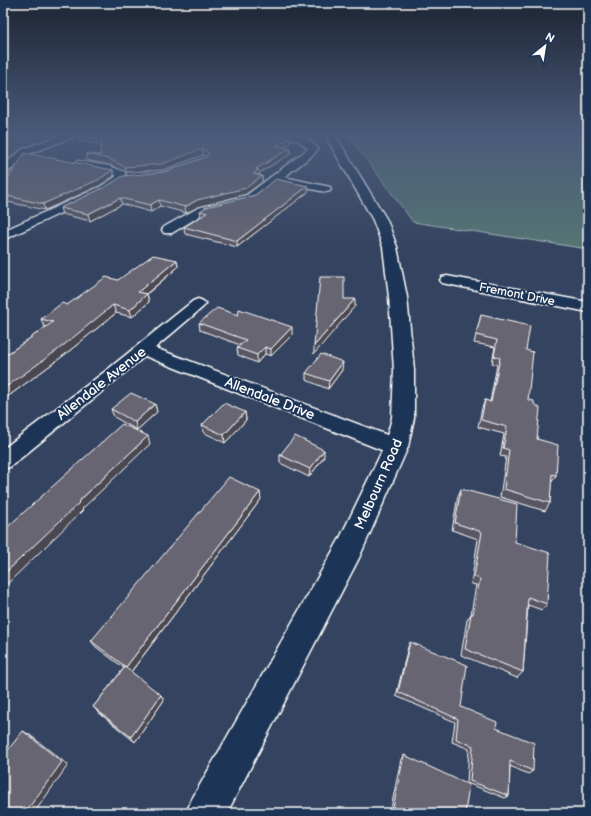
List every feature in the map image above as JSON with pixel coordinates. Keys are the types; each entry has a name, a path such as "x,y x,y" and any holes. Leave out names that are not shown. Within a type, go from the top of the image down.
{"street":[{"path":"3,236 109,187 125,178 119,173"},
{"path":"168,230 202,210 248,198 284,173"},
{"name":"Melbourn Road","path":"210,812 349,549 396,447 403,418 404,370 398,297 390,247 380,220 352,173"},
{"path":"276,179 326,189"},
{"name":"Fremont Drive","path":"447,280 588,307"},
{"name":"Allendale Avenue","path":"3,461 143,350 198,304"},
{"name":"Allendale Drive","path":"143,350 396,447"}],"green space":[{"path":"376,173 588,173 588,249 413,222"}],"building":[{"path":"12,173 108,173 98,180 43,204 3,195 3,186"},
{"path":"153,173 254,173 253,174 262,176 246,188 197,200 185,207 159,200 150,205 120,198 88,214 60,208 107,186 123,176"},
{"path":"276,179 308,186 237,241 184,227 207,213 200,211 206,207 255,195"},
{"path":"153,255 177,260 138,292 147,294 130,310 113,305 59,349 3,389 3,357 53,322 41,319 62,303 67,305 106,277 118,280"},
{"path":"320,277 344,277 344,299 355,299 314,346"},
{"path":"217,308 238,315 239,309 292,327 271,349 265,347 257,355 237,348 246,340 199,323"},
{"path":"481,315 530,326 526,350 533,352 528,400 534,401 534,404 540,408 537,439 558,445 556,476 552,474 550,503 504,489 509,450 503,448 507,427 481,420 485,400 491,402 500,358 494,356 497,340 476,335"},
{"path":"321,354 343,362 329,381 306,373"},
{"path":"131,393 155,404 135,422 111,409"},
{"path":"224,403 245,412 224,435 202,425"},
{"path":"122,424 148,436 3,575 3,531"},
{"path":"295,436 324,450 310,469 280,455"},
{"path":"229,477 260,492 126,667 91,641"},
{"path":"461,489 517,504 515,542 550,553 547,604 528,597 523,672 465,649 471,614 473,614 480,579 474,577 482,532 455,523"},
{"path":"410,642 467,665 461,707 497,722 496,728 534,743 533,771 510,761 509,796 470,781 473,746 456,739 458,719 398,692"},
{"path":"125,667 161,695 131,737 93,707"},
{"path":"23,731 62,762 25,813 3,813 3,756"},
{"path":"404,755 469,785 465,813 392,813"}]}
